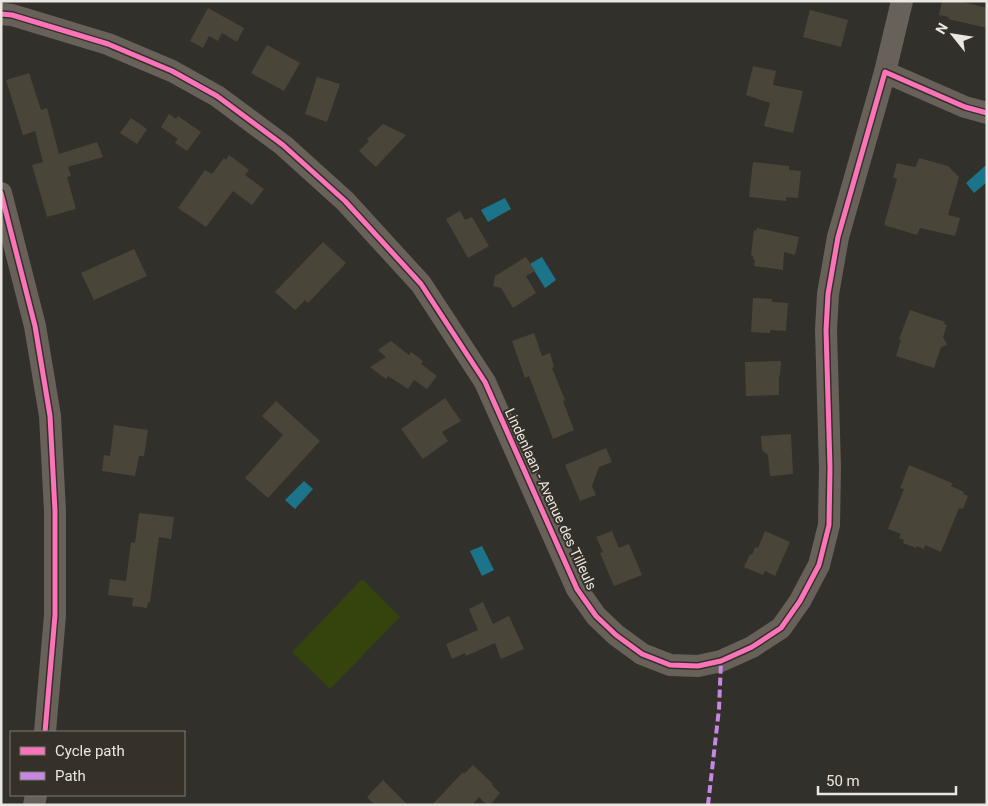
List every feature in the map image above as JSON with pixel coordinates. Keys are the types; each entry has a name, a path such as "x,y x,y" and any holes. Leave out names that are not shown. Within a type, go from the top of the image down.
{"street":[{"name":"Lindenlaan - Avenue des Tilleuls","path":"1,14 12,15 108,44 172,70 216,96 283,145 345,201 421,284 485,382 577,589 591,609 616,635 642,654 670,665 698,666 721,661 752,647 781,628 800,601 819,565 829,525 830,468 826,330 828,294 838,237 885,72 902,1"},
{"path":"885,72 966,107 987,113"},
{"path":"1,193 35,326 50,416 55,511 56,615 45,731"}],"green space":[{"path":"362,579 400,617 330,689 292,652"}],"water":[{"path":"986,165 987,182 974,193 966,183"},
{"path":"505,198 511,209 488,222 481,210"},
{"path":"542,257 556,280 545,288 530,264"},
{"path":"304,481 313,489 295,509 285,500"},
{"path":"482,546 494,570 482,576 470,551"}],"building":[{"path":"942,1 959,1 987,8 987,28 948,19 949,17 939,15"},
{"path":"208,8 244,28 237,42 222,33 218,41 209,36 203,48 190,41"},
{"path":"810,10 848,20 841,47 803,37"},
{"path":"267,45 300,63 284,91 251,73"},
{"path":"753,66 776,71 773,85 803,91 793,133 764,126 770,103 746,95"},
{"path":"29,73 41,110 47,108 59,154 97,142 103,157 68,167 71,176 67,177 76,209 47,217 32,165 43,162 35,131 23,135 6,80"},
{"path":"317,77 340,84 327,122 305,114"},
{"path":"169,114 176,119 178,116 201,132 187,151 175,143 178,139 161,127"},
{"path":"131,118 147,129 137,144 120,133"},
{"path":"383,124 406,135 376,167 359,151 369,141 367,139"},
{"path":"229,155 249,170 245,175 264,189 252,205 233,191 206,227 178,208 205,170 212,174 224,158 226,160"},
{"path":"919,158 948,166 959,177 948,215 960,218 955,236 920,228 917,235 884,225 897,179 893,177 897,163 914,167"},
{"path":"753,162 789,166 789,170 801,171 798,198 786,197 786,201 749,197"},
{"path":"460,211 465,220 472,217 489,246 468,258 446,219"},
{"path":"757,228 799,237 795,255 784,252 783,270 754,266 755,260 751,255 754,230 756,231"},
{"path":"323,242 346,263 308,303 305,300 295,310 275,292"},
{"path":"134,249 147,276 94,300 81,273"},
{"path":"526,257 535,271 526,276 536,293 513,308 501,288 493,286 495,276"},
{"path":"753,298 772,299 772,302 788,303 786,331 770,330 770,333 751,332"},
{"path":"910,310 945,322 944,324 947,325 943,337 947,345 941,347 934,368 896,356 901,340 899,339"},
{"path":"534,333 542,356 550,353 554,367 552,368 565,400 563,401 574,430 553,439 529,376 525,378 512,341"},
{"path":"391,341 409,355 411,352 423,361 421,364 437,376 427,389 414,380 408,389 388,376 386,379 370,367 386,357 378,350"},
{"path":"781,361 779,395 746,396 745,362"},
{"path":"445,398 461,421 442,432 448,441 423,459 401,429"},
{"path":"276,401 320,441 268,498 245,478 283,435 262,416"},
{"path":"114,425 148,430 144,456 139,456 135,476 102,471 104,455 110,456"},
{"path":"791,434 793,474 770,476 768,455 762,450 761,436"},
{"path":"606,448 612,462 599,467 592,486 596,495 580,501 565,465"},
{"path":"909,465 952,483 951,486 968,496 963,509 959,508 941,552 925,545 924,549 903,543 904,540 899,538 901,534 888,529 904,489 900,488"},
{"path":"139,513 174,517 171,539 159,537 150,602 148,602 147,608 132,606 133,598 108,595 110,579 126,581 131,542 135,543"},
{"path":"612,531 619,548 629,544 642,575 614,586 600,553 603,552 596,537"},
{"path":"765,531 790,542 775,576 765,571 763,575 744,567 755,547 758,548"},
{"path":"483,602 493,624 509,616 524,649 501,659 495,643 466,656 465,653 452,659 446,644 478,630 469,609"},
{"path":"473,765 500,793 490,805 487,805 479,797 472,805 432,805 463,772 464,774"},
{"path":"383,780 408,805 375,805 367,797"}],"marked path":[{"path":"708,805 719,709 721,661"}],"cycle path":[{"path":"1,14 12,15 108,44 172,71 217,96 283,145 345,201 421,284 485,382 577,589 596,616 616,635 642,654 670,665 698,666 721,661 752,647 781,628 800,601 819,565 829,525 830,468 826,330 828,294 838,237 885,72 965,107 987,113"},
{"path":"1,193 35,326 50,416 55,511 55,615 45,731"}]}
